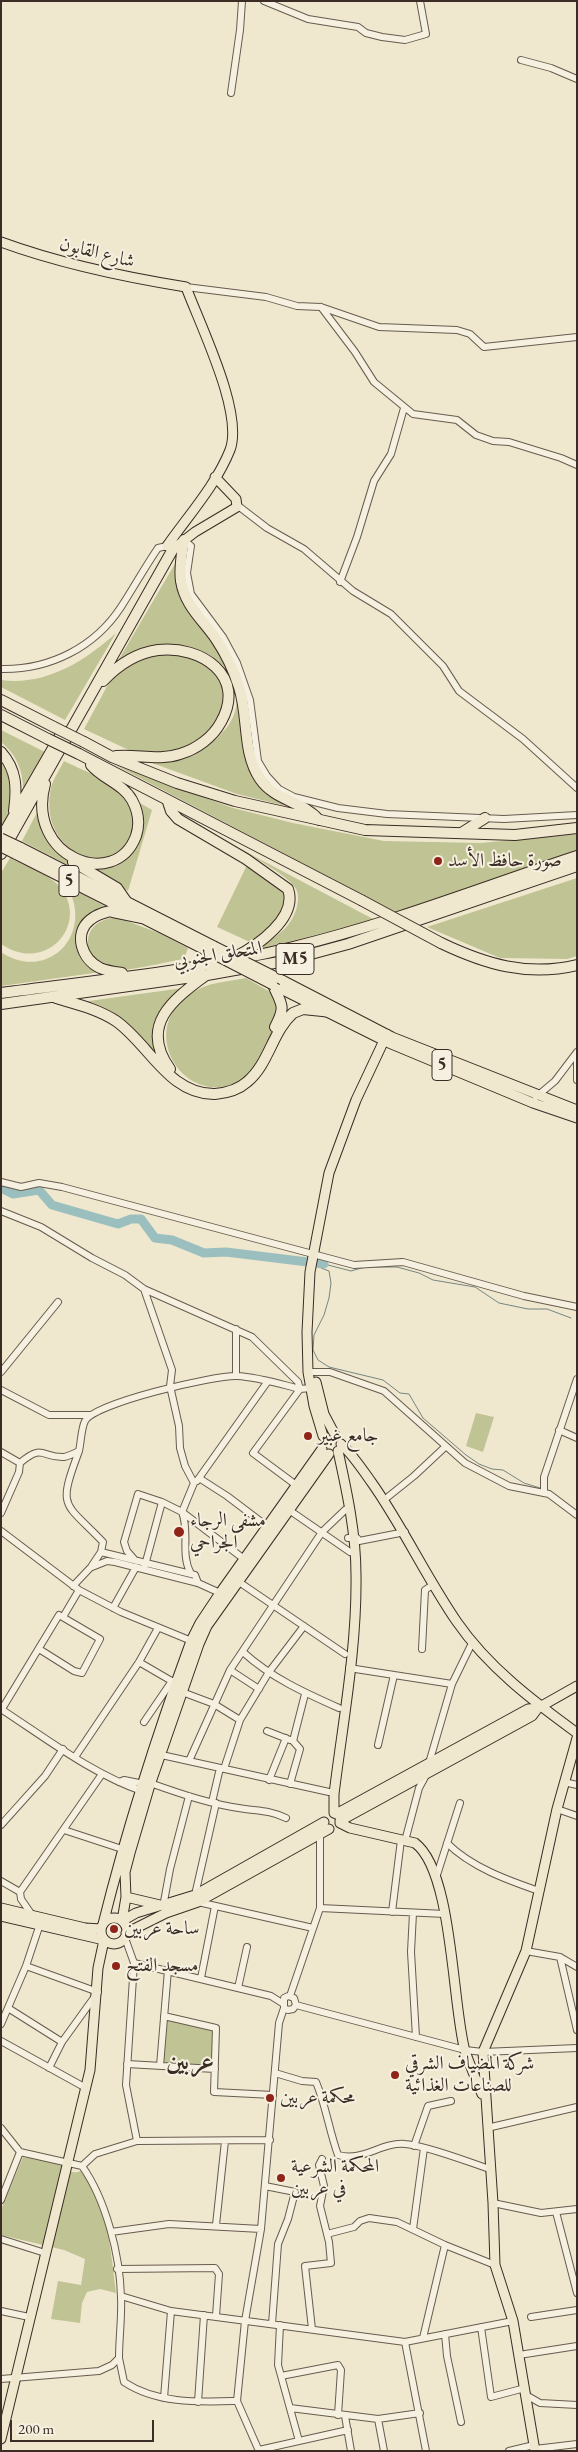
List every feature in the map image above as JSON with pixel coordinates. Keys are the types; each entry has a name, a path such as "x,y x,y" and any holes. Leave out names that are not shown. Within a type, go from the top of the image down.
{"highway":[{"path":"184,540 180,568 183,591 192,609 220,646 235,676 244,706 248,752 253,767 261,781 274,794 309,811 319,821"},
{"path":"1,854 170,548"},
{"path":"1,838 170,548"},
{"path":"87,701 114,670 134,657 157,650 179,650 199,655 214,665 224,677 228,692 227,709 214,732 200,744 186,752 171,756 112,757"},
{"path":"1,700 112,757 210,793 319,821 366,830 515,835 577,828"},
{"path":"1,715 441,943 496,965 535,970 577,965"},
{"path":"1,752 15,777 16,794 13,818"},
{"path":"64,853 87,862 110,861 129,848 136,834 138,819 131,798 122,788 97,771 82,756"},
{"path":"49,770 42,798 42,816 48,833 64,853 76,864 116,888 124,904 95,916 85,925 81,936 82,949 90,961 102,969 131,975"},
{"path":"168,802 171,811 178,819 259,866 285,884 289,891 287,910 280,922 252,947 224,962"},
{"path":"461,833 485,818"},
{"name":"المتحلق الجنوبي","path":"1,993 224,962 337,936 577,856"},
{"name":"المتحلق الجنوبي","path":"1,1004 206,975 285,961 348,944 577,866"},
{"path":"107,912 142,918"},
{"path":"206,975 176,998 162,1017 158,1032 160,1050 172,1075 191,1085 211,1089 225,1087 245,1076 257,1063 282,1013 282,1000 278,982"},
{"path":"53,996 97,1010 117,1022 135,1037 172,1075 190,1089 204,1093 219,1094 233,1090 246,1083 258,1071 293,1013 303,1009 332,1012"}],"main road":[{"name":"شارع القابون","path":"1,242 25,251 129,278 186,287"},
{"path":"170,548 181,526 215,477 230,449 233,434 230,402 186,287"},
{"path":"170,548 235,509 237,505 236,499 215,477"},
{"path":"181,526 192,526 195,532"},
{"path":"1,838 18,851"},
{"path":"1,847 18,851"},
{"name":"5","path":"18,851 388,1038"},
{"name":"5","path":"124,904 142,918 213,950"},
{"name":"5","path":"314,1000 332,1012 388,1038 535,1098 577,1118"},
{"path":"388,1038 342,1143 324,1206 313,1273 307,1332 311,1388 323,1436 320,1444 333,1450 350,1451 405,1532 434,1584 472,1643 540,1708 577,1733"},
{"name":"5","path":"535,1098 577,1110"},
{"path":"157,1754 174,1682 195,1643 341,1439 334,1433 324,1414 311,1372"},
{"path":"323,1436 334,1433"},
{"path":"1,2439 90,2070 98,1992 98,1968 104,1940 102,1927 122,1849 182,1692 200,1623 296,1485 333,1450"},
{"path":"2,1915 32,1915 85,1928 102,1927 111,1919 122,1922 136,1913 164,1909 197,1899 320,1833 333,1819 347,1662 351,1538 333,1450"},
{"path":"333,1450 351,1538 356,1600 339,1708 329,1792 333,1819"},
{"path":"197,1899 333,1819 428,1767 532,1716 540,1708 577,1686"},
{"path":"535,2448 513,2321 494,2265 493,2203 482,2052 526,1951 557,1809 577,1738"},
{"path":"126,1935 122,1922 126,1897 125,1872 146,1787"},
{"path":"333,1819 350,1828 416,1843 423,1848 431,1862 445,1914 465,2050 485,2103"},
{"path":"126,1897 164,1909"},
{"path":"2,1915 117,1944 126,1935 164,1909"}],"street":[{"path":"231,93 242,1"},
{"path":"264,1 308,19 358,27 366,33 405,40 426,34 420,1"},
{"path":"521,60 551,68 577,79"},
{"path":"186,287 266,297 297,306 321,307 379,327 457,330 470,334 484,348 577,338"},
{"path":"321,307 355,352 374,382 390,393 404,408 413,414 457,420 476,435 493,441 509,442 561,458 577,465"},
{"path":"340,582 357,537 374,481 391,454 404,408"},
{"path":"237,505 267,528 304,549 340,582 392,614 443,666 459,691 523,739 577,788"},
{"path":"184,540 191,546 187,573 191,594 223,637 237,663 250,700 258,761 272,783 294,797 338,808 387,814 485,818 577,815"},
{"path":"1,669 20,668 46,663 70,654 90,642 116,615 158,548 170,548"},
{"path":"535,1098 556,1081 577,1052"},
{"path":"577,1056 577,1080"},
{"path":"1,1182 21,1187 39,1183 62,1187 354,1266 403,1262 524,1296 577,1307"},
{"path":"1,1211 41,1227 92,1258 126,1275 144,1289 252,1337 298,1382 300,1390"},
{"path":"144,1289 172,1370 170,1386 179,1426 180,1448 185,1466 197,1481 227,1496 268,1526"},
{"path":"1,1372 58,1302"},
{"path":"236,1329 236,1376"},
{"path":"311,1372 330,1372 384,1391 420,1422 444,1447 465,1463 509,1486 544,1493 554,1497 577,1516"},
{"path":"63,1617 76,1588 101,1552 103,1542 75,1516 68,1507 65,1496 79,1451 85,1421 91,1415 110,1406 170,1386 236,1376 268,1381 300,1390 311,1388"},
{"path":"544,1493 544,1477 577,1379"},
{"path":"191,1574 184,1562 186,1525 182,1512 197,1481 268,1381"},
{"path":"1,1390 49,1416 91,1415"},
{"path":"296,1485 253,1453 300,1390"},
{"path":"559,1430 577,1438"},
{"path":"384,1500 414,1476 444,1447"},
{"path":"1,1512 19,1472 20,1463 30,1454 40,1452 64,1457 79,1451"},
{"path":"1,1452 20,1463"},
{"path":"134,1560 127,1551 124,1542 138,1494 162,1502 182,1512 244,1559"},
{"path":"145,1566 162,1502"},
{"path":"289,1510 350,1552"},
{"path":"189,1761 230,1670 322,1532 344,1510"},
{"path":"1,1531 76,1588 113,1608 195,1643"},
{"path":"351,1538 359,1541 405,1532"},
{"path":"101,1552 134,1560 145,1566 198,1583 220,1593"},
{"path":"91,1567 107,1562 136,1567 145,1566 195,1575 198,1583"},
{"path":"113,1608 136,1567"},
{"path":"238,1582 304,1626 347,1662 394,1675 452,1684"},
{"path":"422,1649 425,1590 434,1584"},
{"path":"38,1649 74,1671 82,1673 100,1639 60,1615 38,1649 2,1709 63,1750 119,1782 245,1809 259,1809 286,1818"},
{"path":"304,1626 269,1672 240,1720 222,1769 214,1802 197,1899 215,1906 313,1928"},
{"path":"75,1757 139,1662 158,1628"},
{"path":"392,1912 403,1840 419,1788 428,1767 452,1684 472,1643"},
{"path":"243,1652 254,1662 305,1694 339,1708"},
{"path":"139,1662 174,1682 144,1722"},
{"path":"230,1670 259,1689"},
{"path":"378,1745 394,1675"},
{"path":"182,1692 214,1704 240,1720"},
{"path":"269,1780 289,1740 305,1694"},
{"path":"267,1732 289,1740 300,1749 290,1784"},
{"path":"1,1825 46,1776 63,1750"},
{"path":"157,1754 329,1792"},
{"path":"32,1915 21,1899 20,1892 102,1774"},
{"path":"564,1782 577,1785"},
{"path":"164,1909 189,1796"},
{"path":"436,1878 460,1803"},
{"path":"557,1809 577,1816"},
{"path":"64,1830 122,1849"},
{"path":"290,1996 320,1908 320,1833"},
{"path":"447,1844 456,1852 503,1878 539,1891"},
{"path":"1,1881 20,1892"},
{"path":"201,1978 215,1906"},
{"path":"320,1908 445,1914"},
{"path":"413,1913 411,1952 416,2037"},
{"path":"1,2024 26,1966 40,1924"},
{"path":"126,1935 134,1963 126,2085 137,2141"},
{"path":"238,1988 246,1946"},
{"path":"526,1951 560,1957 577,1966"},
{"path":"560,1957 577,2030"},
{"path":"134,1963 271,1996 291,2010 296,2005"},
{"path":"26,1966 98,1992 62,2042 49,2068"},
{"path":"160,2066 168,1970"},
{"path":"290,1996 294,1998 296,2005"},
{"path":"290,1996 284,1998 279,2023 266,2186 261,2229 245,2320 237,2401 259,2450 348,2430"},
{"path":"296,2005 465,2050 482,2052 577,2048"},
{"path":"8,2008 62,2042"},
{"path":"164,2016 216,2028 214,2092 273,2094"},
{"path":"1,2041 86,2088"},
{"path":"127,2064 215,2069"},
{"path":"275,2073 302,2081 316,2082 325,2103 330,2132 338,2155 358,2157 389,2144 414,2146 490,2169"},
{"path":"414,2146 428,2106 452,2102"},
{"path":"487,2128 577,2107"},
{"path":"1,2128 20,2152 82,2166 93,2182 111,2232 117,2269 121,2296 119,2358 124,2382 144,2394 164,2398 198,2402 237,2401"},
{"path":"82,2166 95,2154 137,2141 270,2140"},
{"path":"216,2225 225,2141"},
{"path":"413,2229 424,2148"},
{"path":"1,2200 20,2152"},
{"path":"312,2329 305,2266 331,2263 327,2234 320,2206 324,2186 319,2165 322,2158"},
{"path":"266,2186 295,2192 288,2219 278,2244 272,2324"},
{"path":"493,2203 541,2213 577,2209"},
{"path":"556,2212 577,2293"},
{"path":"327,2234 354,2227 360,2221 370,2218 397,2222 445,2245 494,2265"},
{"path":"111,2232 168,2224 216,2225 261,2229"},
{"path":"1,2239 45,2253"},
{"path":"423,2338 445,2245"},
{"path":"117,2269 215,2268 219,2274 216,2316"},
{"path":"121,2296 171,2311 405,2342 513,2321"},
{"path":"531,2317 577,2310"},
{"path":"1,2311 29,2317"},
{"path":"164,2398 171,2311"},
{"path":"198,2402 204,2315"},
{"path":"280,2325 278,2365 298,2441"},
{"path":"481,2327 491,2396 526,2391 540,2403 577,2405"},
{"path":"445,2334 446,2356 461,2422"},
{"path":"405,2342 426,2451"},
{"path":"519,2355 577,2346"},
{"path":"1,2379 99,2371 119,2358"},
{"path":"281,2376 338,2365 341,2370 338,2415"},
{"path":"290,2408 378,2420 420,2413"},
{"path":"345,2416 351,2451"},
{"path":"378,2420 384,2451"},
{"path":"508,2451 577,2444"}],"green space":[{"path":"183,550 180,573 228,660 263,787 279,801 290,807 237,794 144,760 202,748 226,729 235,711 237,693 231,677 219,662 203,651 182,645 153,646 141,650 115,666"},
{"path":"116,633 65,720 1,687 1,680 18,681 34,679 64,669 91,653"},
{"path":"172,651 217,668 229,700 213,731 190,746 162,754 133,752 84,729 112,677 137,659"},
{"path":"1,730 47,753 23,794 19,765 12,753 1,742"},
{"path":"1,752 7,759 14,806 1,827"},
{"path":"64,761 114,785 125,792 130,799 135,812 136,824 131,843 120,854 104,859 87,857 71,849 57,834 50,814 51,788"},
{"path":"115,765 233,808 293,823 384,841 481,843 577,834 577,852 396,912"},
{"path":"42,803 53,844 65,857 95,879 22,841"},
{"path":"140,803 152,810 128,891 86,865 106,867 125,859 132,852 138,843 143,823"},
{"path":"212,834 375,920 264,948 260,947 281,932 292,919 298,901 296,889 282,875"},
{"path":"10,858 52,880 67,898 70,913 67,927 60,939 49,949 35,953 18,952 1,944 1,873"},
{"path":"248,863 286,888 283,918 252,943 217,927"},
{"path":"577,878 577,956 567,959 500,958 427,927"},
{"path":"67,886 112,910 95,915 81,938 101,972 1,986 1,952 18,960 35,962 49,958 62,949 71,937 75,921 74,904"},
{"path":"116,917 159,933 188,948 184,959 115,970 96,962 88,945 89,935 93,927 102,921"},
{"path":"246,978 279,997 283,1012 254,1070 231,1085 209,1087 190,1079 175,1065 167,1045 168,1025 178,1005 206,986"},
{"path":"190,987 184,992 159,1031 166,1065 130,1027 82,1002"},
{"path":"476,1413 494,1417 483,1452 466,1446"},
{"path":"166,2019 214,2029 213,2067 162,2064"},
{"path":"23,2157 56,2162 71,2172 81,2171 90,2184 103,2213 110,2245 116,2293 100,2289 87,2292 82,2303 80,2323 51,2319 58,2281 81,2285 85,2259 64,2250 1,2235 1,2210"}],"waterway":[{"path":"1,1188 13,1194 39,1190 52,1205 118,1224 131,1219 141,1219 155,1238 172,1240 204,1253 226,1252 324,1264"},
{"path":"319,1264 321,1268 329,1271 331,1283 324,1315 314,1335 313,1350 318,1360 329,1367 383,1380 400,1393 409,1394 423,1418 466,1455 479,1464 492,1469 503,1470 524,1483 540,1488"},
{"path":"324,1264 351,1271 365,1267"},
{"path":"373,1267 397,1267 419,1273 433,1280 475,1287 499,1303 528,1309 547,1309 571,1318"},
{"path":"548,1490 559,1498"}],"place":[{"name":"صورة حافظ الأسد","path":"438,861"},
{"name":"جامع غبير","path":"308,1436"},
{"name":"مشفى الرجاء الجراحي","path":"179,1532"},
{"name":"ساحة عربين","path":"114,1929"},
{"name":"مسجد الفتح","path":"116,1966"},
{"name":"شركة المضياف الشرقي للصناعات الغذائية","path":"395,2075"},
{"name":"محكمة عربين","path":"270,2098"},
{"name":"المحكمة الشرعية في عربين","path":"281,2178"}],"district":[{"name":"عربين","path":"190,2062"}]}
